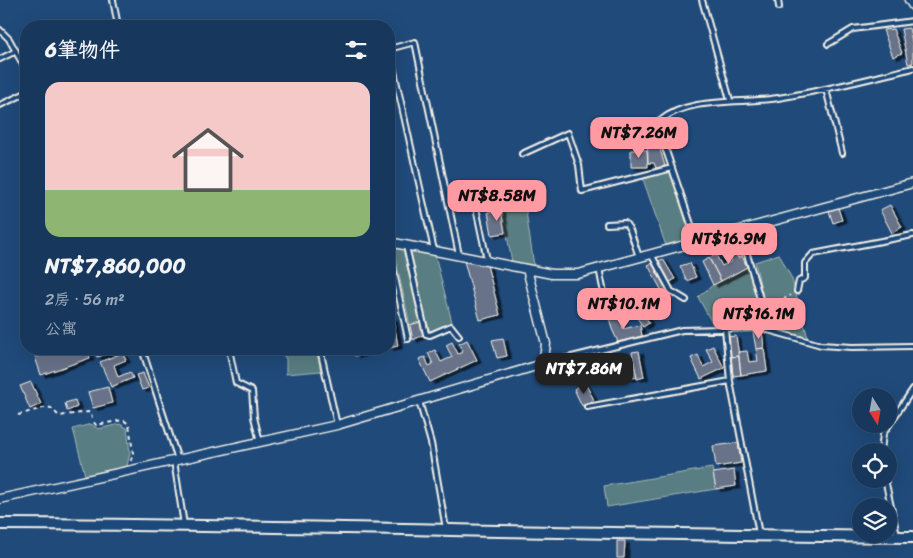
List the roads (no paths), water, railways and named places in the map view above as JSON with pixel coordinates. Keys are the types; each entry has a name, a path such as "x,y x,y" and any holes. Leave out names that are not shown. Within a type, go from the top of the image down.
{"street":[{"path":"909,0 913,6"},
{"path":"395,243 552,274 578,274 913,183"},
{"path":"0,499 337,425 536,366 544,358 546,344 527,269"},
{"path":"0,524 184,524 447,531 852,536"},
{"path":"897,537 913,537"}],"lane":[{"path":"113,0 117,20"},
{"path":"702,0 730,100"},
{"path":"778,0 779,7"},
{"path":"828,44 853,30 913,21"},
{"path":"0,30 9,39 20,59"},
{"path":"395,47 415,42 459,255"},
{"path":"0,59 16,51"},
{"path":"697,242 660,133 660,121 667,115 685,108 730,100 776,99 913,68"},
{"path":"395,76 434,250"},
{"path":"826,88 842,153"},
{"path":"0,105 20,96"},
{"path":"522,154 568,133 579,165 582,191 672,168"},
{"path":"475,204 488,260"},
{"path":"607,224 625,223 630,230 639,258"},
{"path":"740,230 765,316 761,328"},
{"path":"797,291 799,281 805,278 805,263 813,254 913,235"},
{"path":"405,244 426,334 430,335 451,326 459,336"},
{"path":"651,254 671,291 686,300"},
{"path":"599,268 606,300 617,312 623,314"},
{"path":"395,277 408,339"},
{"path":"536,366 682,330 761,328 821,345 852,347 913,346"},
{"path":"725,329 730,381 759,534"},
{"path":"144,355 176,460 184,524"},
{"path":"230,355 236,383 252,391 254,417 260,442"},
{"path":"321,355 337,425"},
{"path":"587,408 730,381"},
{"path":"882,443 883,434 913,389"},
{"path":"419,401 431,443 447,531"}]}
